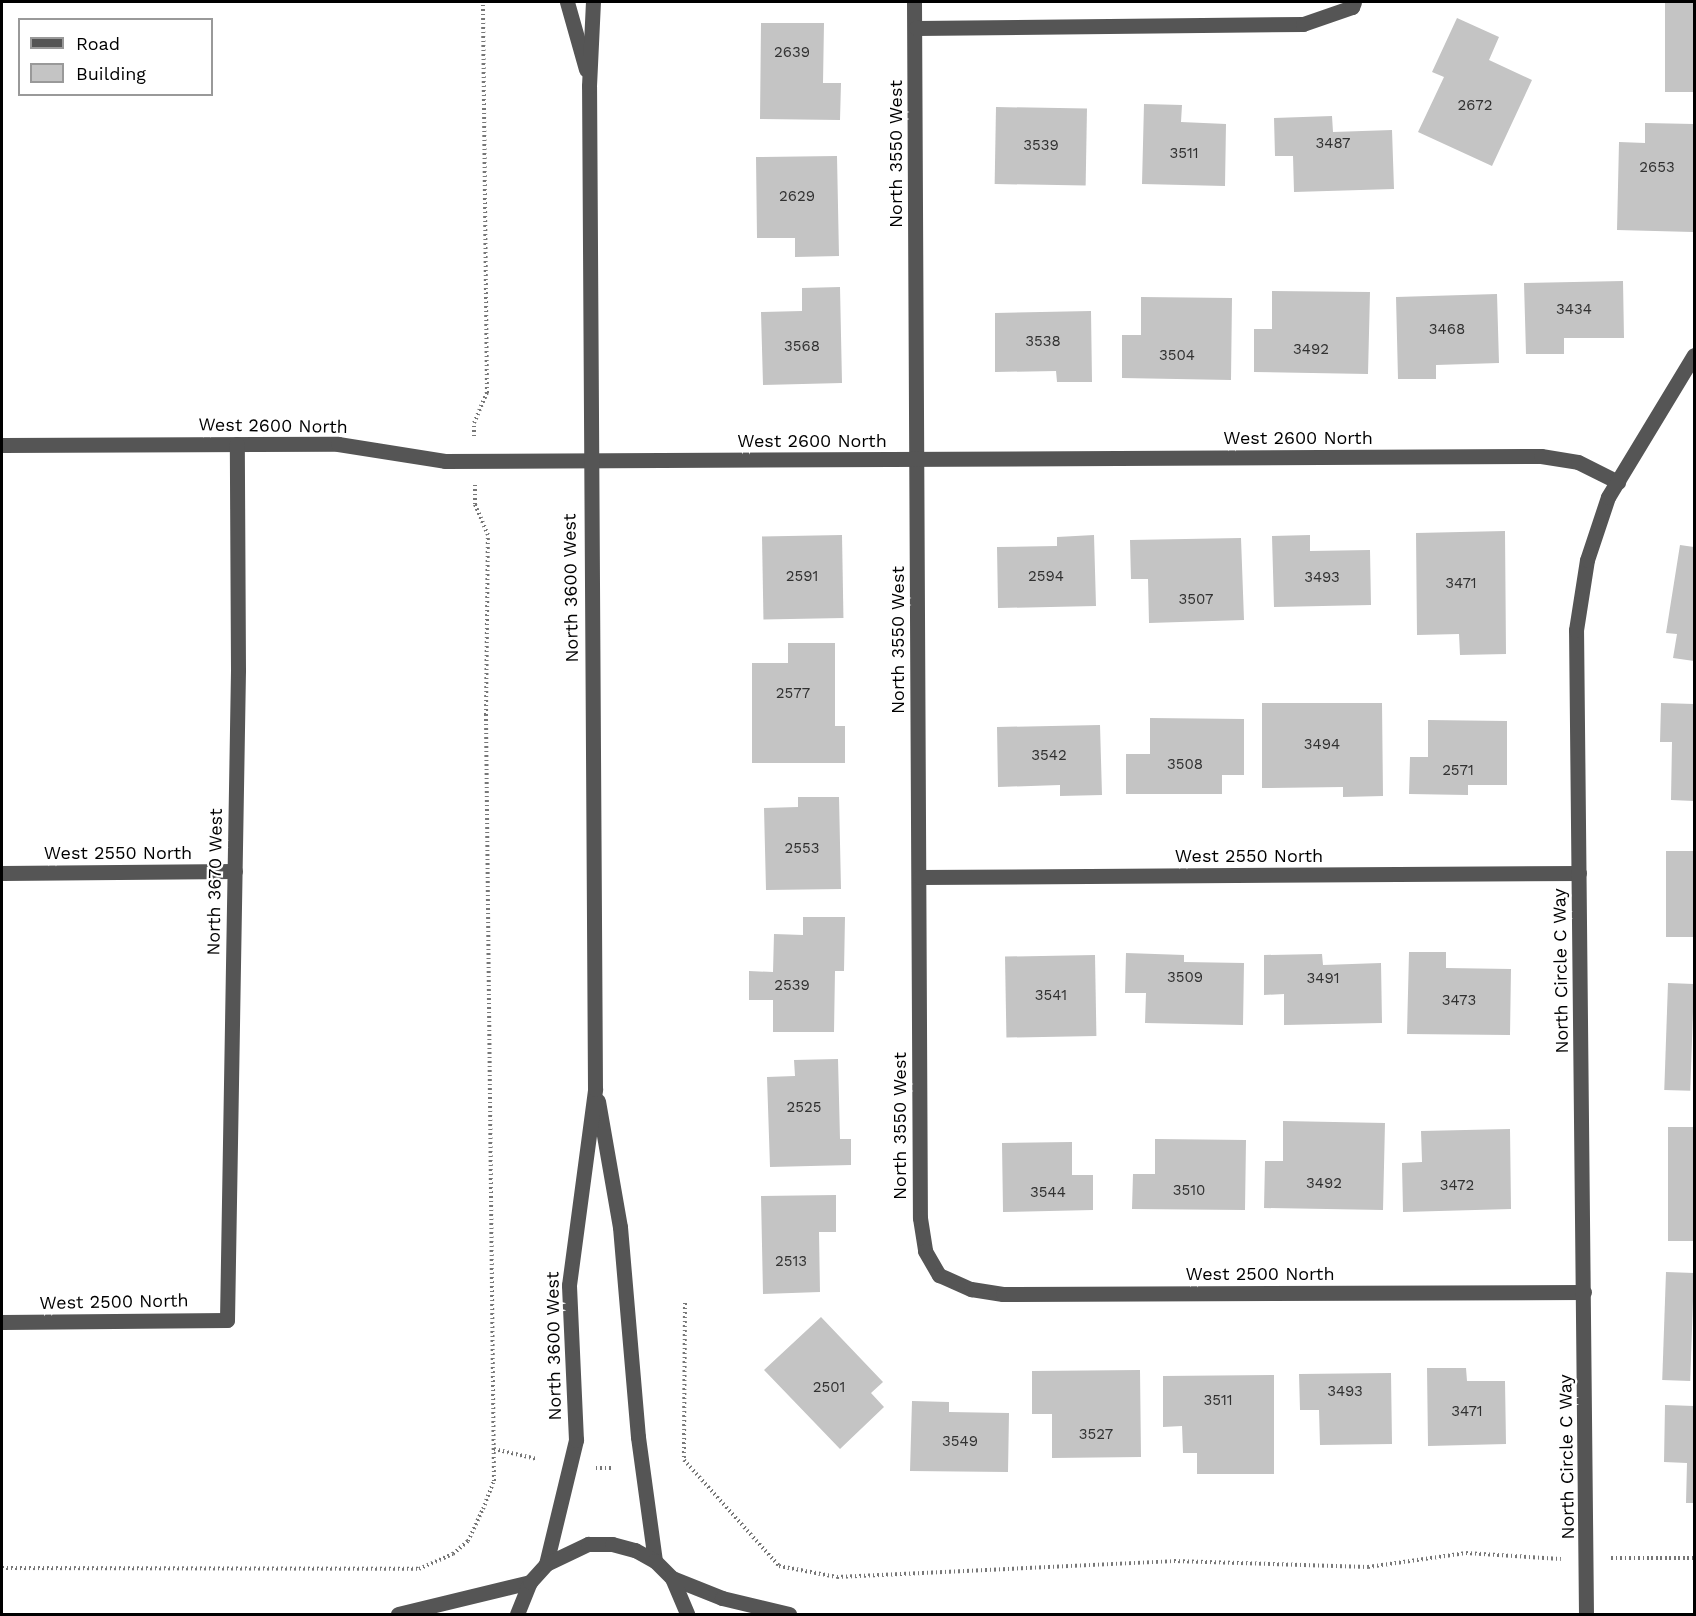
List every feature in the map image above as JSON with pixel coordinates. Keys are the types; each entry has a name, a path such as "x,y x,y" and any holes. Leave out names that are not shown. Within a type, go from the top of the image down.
{"street":[{"name":"North 3600 West","path":"567,2 589,86"},
{"name":"North 3600 West","path":"546,1564 576,1440 569,1285 596,1089 590,460 589,86 593,2"},
{"name":"North 3550 West","path":"914,2 916,28 915,459 920,877 920,1218 924,1251 939,1275"},
{"path":"916,28 1303,24 1353,4"},
{"name":"North Circle C Way","path":"1586,1614 1576,630 1587,560 1608,497 1695,355"},
{"name":"North 3670 West","path":"227,1320 235,871 237,444"},
{"name":"West 2600 North","path":"2,445 338,444 445,460 1541,456 1578,462 1618,482"},
{"name":"West 2550 North","path":"2,873 235,871"},
{"name":"West 2550 North","path":"920,877 1579,873"},
{"name":"North 3600 West","path":"596,1089 620,1227 638,1437 655,1561"},
{"name":"West 2500 North","path":"939,1275 971,1289 1004,1294 1584,1292"},
{"name":"West 2500 North","path":"2,1322 227,1320"},
{"path":"517,1614 530,1582 546,1564 577,1548 612,1544 634,1550 655,1561 672,1578 687,1614"},
{"path":"672,1578 722,1598 789,1614"},
{"path":"398,1614 530,1582"}],"path":[{"path":"474,442 474,423 487,393 483,2"},
{"path":"2,1568 419,1569 453,1554 468,1541 494,1481 486,715 488,535 475,504 475,482"},
{"path":"685,1302 684,1460 779,1566 837,1577 1174,1561 1368,1567 1466,1553 1552,1560"},
{"path":"493,1449 537,1459"},
{"path":"588,1468 614,1468"},
{"path":"1632,1558 1695,1558"}],"building":[{"path":"1665,2 1694,2 1694,92 1665,92"},
{"path":"1457,18 1499,37 1489,60 1532,80 1492,166 1418,132 1444,77 1432,72"},
{"path":"761,23 824,23 823,83 841,83 840,120 760,119"},
{"path":"1144,104 1182,105 1181,122 1226,124 1225,186 1142,184"},
{"path":"996,107 1087,109 1086,186 995,184"},
{"path":"1332,116 1333,132 1392,130 1394,189 1294,192 1293,156 1275,156 1274,118"},
{"path":"1645,123 1694,124 1693,232 1617,230 1619,142 1645,143"},
{"path":"837,156 839,256 795,257 795,238 757,238 756,157"},
{"path":"1623,281 1624,338 1564,338 1564,354 1526,354 1524,283"},
{"path":"840,287 842,383 763,385 761,312 802,311 802,288"},
{"path":"1272,291 1370,292 1368,374 1254,372 1254,329 1272,329"},
{"path":"1497,294 1499,363 1436,365 1436,379 1398,379 1396,297"},
{"path":"1141,297 1232,298 1231,380 1122,378 1122,335 1141,335"},
{"path":"1091,311 1092,382 1057,382 1056,371 995,372 995,313"},
{"path":"1505,531 1506,654 1460,655 1459,634 1417,635 1416,533"},
{"path":"842,535 843,618 763,619 762,536"},
{"path":"1094,535 1096,606 998,608 997,547 1057,546 1057,537"},
{"path":"1310,535 1310,551 1370,550 1371,605 1274,607 1272,536"},
{"path":"1241,538 1244,620 1149,623 1148,579 1131,579 1130,540"},
{"path":"1680,545 1694,547 1694,661 1673,658 1677,634 1666,633"},
{"path":"788,643 835,643 835,726 845,726 845,763 752,763 752,663 788,663"},
{"path":"1262,703 1382,703 1383,796 1343,797 1343,787 1262,788"},
{"path":"1661,703 1694,704 1694,801 1671,800 1672,742 1660,742"},
{"path":"1150,718 1244,719 1244,775 1222,775 1222,794 1126,794 1126,754 1150,754"},
{"path":"1428,720 1507,721 1507,785 1468,785 1468,795 1409,794 1410,757 1428,757"},
{"path":"1100,725 1102,795 1060,796 1060,785 998,787 997,727"},
{"path":"798,797 839,797 841,889 766,890 764,808 798,807"},
{"path":"1666,851 1694,851 1694,937 1666,937"},
{"path":"803,917 845,917 844,971 835,971 834,1032 773,1032 773,1000 749,1000 749,971 773,972 774,934 803,935"},
{"path":"1409,952 1446,952 1446,968 1511,969 1510,1035 1407,1034"},
{"path":"1126,953 1184,955 1184,962 1244,963 1243,1025 1145,1023 1146,993 1125,993"},
{"path":"1322,954 1323,965 1381,963 1382,1023 1284,1025 1284,994 1264,995 1264,955"},
{"path":"1095,955 1096,1036 1006,1038 1005,957"},
{"path":"1668,983 1694,984 1690,1091 1664,1090"},
{"path":"838,1059 840,1139 851,1139 851,1165 770,1167 767,1077 795,1076 794,1060"},
{"path":"1283,1121 1385,1123 1383,1210 1264,1208 1265,1161 1283,1161"},
{"path":"1668,1127 1694,1127 1694,1241 1668,1241"},
{"path":"1510,1129 1511,1209 1403,1212 1402,1163 1422,1162 1421,1131"},
{"path":"1155,1139 1246,1140 1245,1210 1132,1209 1133,1174 1155,1174"},
{"path":"1072,1142 1072,1175 1093,1175 1093,1210 1003,1212 1002,1143"},
{"path":"836,1195 836,1232 819,1232 820,1292 763,1294 761,1196"},
{"path":"1666,1272 1694,1273 1690,1381 1662,1380"},
{"path":"821,1317 883,1382 871,1393 884,1407 840,1449 764,1370"},
{"path":"1427,1368 1466,1368 1467,1381 1505,1381 1506,1444 1428,1446"},
{"path":"1140,1370 1141,1457 1052,1458 1052,1414 1032,1414 1032,1371"},
{"path":"1391,1373 1392,1444 1320,1445 1319,1410 1300,1410 1299,1374"},
{"path":"1274,1375 1274,1474 1197,1474 1197,1453 1183,1453 1182,1426 1163,1427 1163,1376"},
{"path":"912,1401 949,1402 949,1412 1009,1413 1008,1472 910,1471"},
{"path":"1665,1405 1694,1406 1694,1503 1686,1503 1687,1463 1664,1462"}]}
